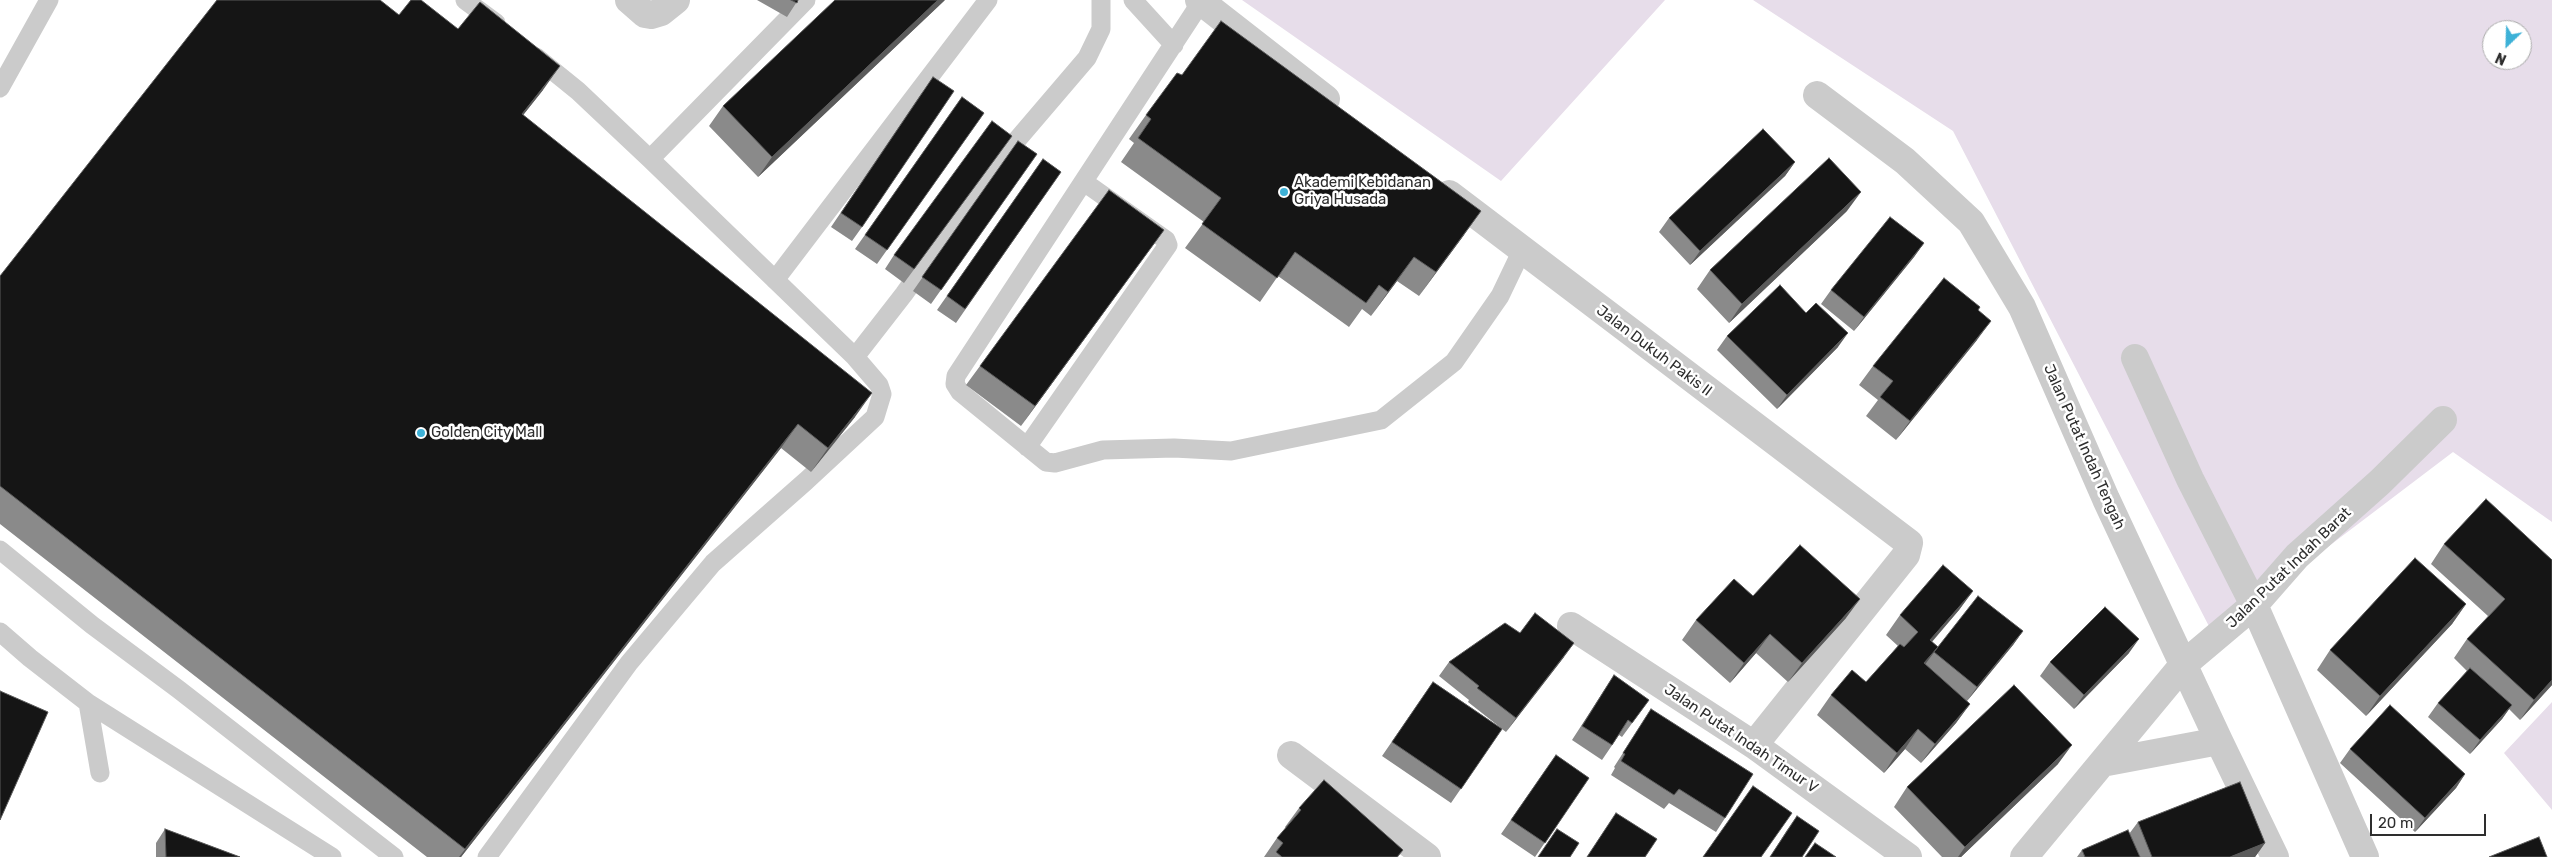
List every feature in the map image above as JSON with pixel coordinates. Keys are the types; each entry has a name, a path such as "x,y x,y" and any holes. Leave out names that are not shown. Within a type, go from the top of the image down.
{"street":[{"path":"630,0 645,14 651,15 662,12 676,0"},
{"path":"1200,1 1350,117"},
{"name":"Jalan Putat Indah Tengah","path":"1817,95 1905,161 1971,222 2022,307 2106,499 2275,857"},
{"name":"Jalan Dukuh Pakis II","path":"1428,178 1909,543 1906,555 1754,745"},
{"path":"2134,358 2168,434 2254,605 2365,857"},
{"name":"Jalan Putat Indah Barat","path":"2024,857 2184,664 2254,605 2297,556 2380,482 2443,420"},
{"name":"Jalan Putat Indah Timur V","path":"1571,626 1754,745 1908,857"},
{"path":"2102,763 2219,741"},
{"path":"1291,755 1427,857"}],"lane":[{"path":"0,88 49,0"},
{"path":"464,0 578,91 855,357 879,384 882,394 875,417 806,481 713,562 629,663 487,857"},
{"path":"650,159 806,0"},
{"path":"775,280 988,0"},
{"path":"855,357 904,294 998,161 1087,58 1101,29 1100,0"},
{"path":"1133,0 1174,45"},
{"path":"1200,1 1174,45 956,376 955,384 960,392 1027,447 1051,463 1103,450 1174,448 1231,451 1381,420 1454,362 1500,296 1522,250"},
{"path":"1027,447 1168,245 1166,240 1084,182"},
{"path":"0,550 92,625 178,689 394,857"},
{"path":"0,632 88,702 332,857"},
{"path":"88,702 100,773"}],"shaded area":[{"path":"1242,0 1665,0 1501,181"},
{"path":"1753,0 2552,0 2552,522 2453,452 2213,634 1953,131"},
{"path":"2552,702 2552,810 2504,753"}],"building":[{"name":"Golden City Mall","path":"217,0 380,0 399,15 411,0 421,0 458,29 480,2 560,66 522,114 872,393 828,448 798,424 465,849 0,486 0,276"},
{"path":"835,0 938,0 772,157 723,106"},
{"name":"Akademi Kebidanan Griya Husada","path":"1221,21 1481,211 1436,272 1414,257 1388,292 1379,285 1366,303 1295,252 1277,278 1202,224 1221,198 1138,138 1151,119 1146,115 1177,73 1182,75"},
{"path":"933,77 954,91 862,227 841,213"},
{"path":"962,97 984,113 887,250 865,235"},
{"path":"992,121 1012,136 914,269 894,255"},
{"path":"1763,129 1795,162 1700,251 1669,218"},
{"path":"1018,141 1037,154 941,290 922,277"},
{"path":"1829,158 1861,192 1742,304 1710,270"},
{"path":"1043,159 1061,172 965,309 947,296"},
{"path":"1109,190 1164,230 1035,406 980,366"},
{"path":"1890,217 1924,243 1864,317 1831,290"},
{"path":"1944,278 1980,307 1978,310 1991,321 1910,421 1880,397 1893,381 1873,366"},
{"path":"1780,285 1806,313 1816,303 1848,333 1787,395 1727,336"},
{"path":"2486,499 2552,560 2552,680 2534,700 2467,639 2505,599 2444,544"},
{"path":"1800,545 1860,599 1802,663 1770,634 1744,663 1696,620 1734,579 1753,596"},
{"path":"2415,558 2466,604 2380,696 2330,650"},
{"path":"1943,565 1973,591 1930,640 1938,647 1924,663 1970,704 1935,744 1918,729 1897,753 1831,695 1852,670 1866,682 1900,644 1904,647 1918,632 1900,615"},
{"path":"1978,596 2023,631 1977,687 1934,652"},
{"path":"2105,607 2139,639 2084,695 2050,662"},
{"path":"1535,613 1574,643 1516,718 1477,688 1479,686 1449,662 1505,623 1520,633"},
{"path":"2470,668 2512,705 2480,740 2438,703"},
{"path":"1614,675 1649,700 1632,723 1628,720 1612,745 1582,726"},
{"path":"1433,682 1502,729 1461,789 1392,742"},
{"path":"2014,685 2072,745 1965,847 1907,787"},
{"path":"0,691 48,712 0,820"},
{"path":"2390,705 2465,774 2425,818 2350,749"},
{"path":"1651,709 1753,774 1725,818 1679,789 1674,795 1621,761 1625,754 1623,753"},
{"path":"1556,755 1589,778 1545,843 1511,820"},
{"path":"1324,780 1403,850 1397,857 1282,857 1276,852 1283,843 1277,838 1301,810 1299,808"},
{"path":"2240,782 2265,843 2230,857 2152,857 2138,822"},
{"path":"1753,786 1792,813 1761,857 1703,857"},
{"path":"1616,813 1657,839 1645,857 1587,857"},
{"path":"1797,816 1819,831 1802,857 1770,857"},
{"path":"165,829 240,857 166,857"},
{"path":"1557,829 1579,843 1570,857 1538,857"},
{"path":"2128,830 2140,857 2085,857 2082,850"},
{"path":"2539,837 2547,857 2489,857"},
{"path":"1815,843 1836,857 1805,857"}],"place":[{"name":"Akademi Kebidanan Griya Husada","path":"1284,192"},
{"name":"Golden City Mall","path":"421,433"}]}
